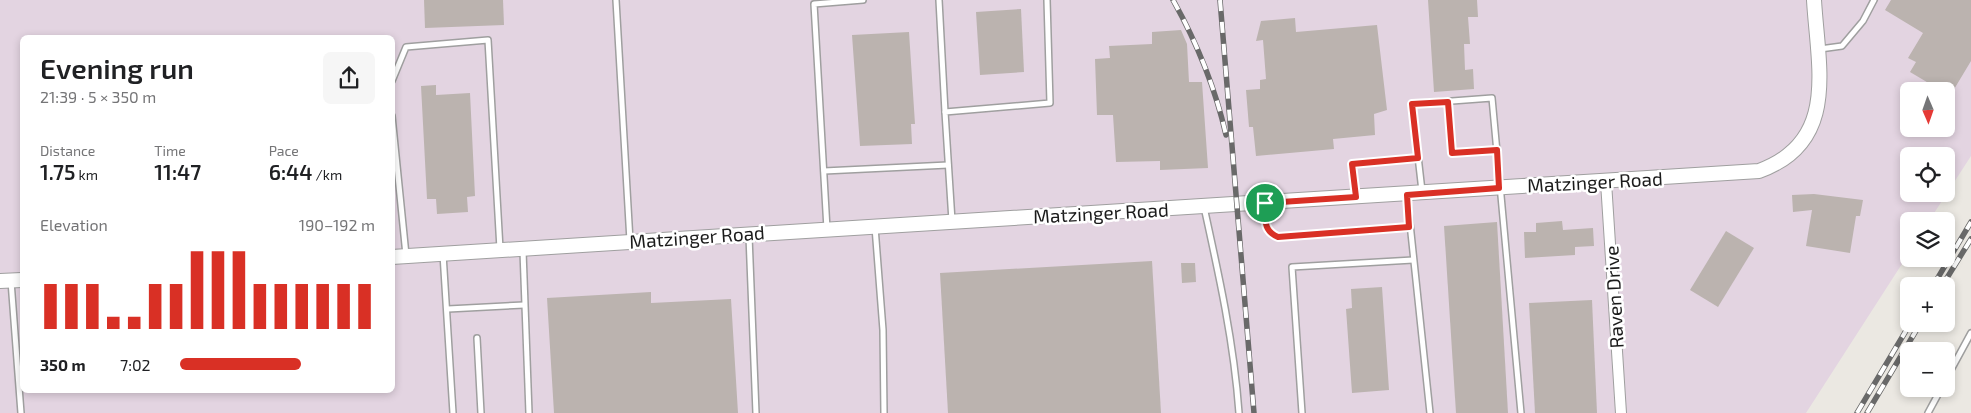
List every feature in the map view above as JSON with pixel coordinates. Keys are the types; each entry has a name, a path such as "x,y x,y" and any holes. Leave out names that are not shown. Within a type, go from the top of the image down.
{"street":[{"path":"1814,0 1817,49"},
{"name":"Matzinger Road","path":"399,256 952,221 1407,195 1759,171 1774,166 1802,144 1811,129 1817,112 1819,74 1817,49"},
{"name":"Raven Drive","path":"1606,182 1620,413"}],"lane":[{"path":"616,0 630,242"},
{"path":"827,229 814,4 862,0"},
{"path":"939,0 952,221"},
{"path":"945,112 1050,103 1047,0"},
{"path":"1817,49 1842,46 1862,21 1874,0"},
{"path":"395,74 406,47 488,40 500,250"},
{"path":"1422,193 1412,104 1492,98 1499,188 1506,226 1520,413"},
{"path":"1448,102 1452,153 1497,150"},
{"path":"1356,197 1352,164 1418,158"},
{"path":"824,171 948,165"},
{"path":"395,176 399,256"},
{"path":"1407,195 1412,260 1430,413"},
{"path":"1265,203 1266,227 1270,233 1278,237 1409,227"},
{"path":"1204,207 1222,290 1236,380 1239,413"},
{"path":"875,227 884,330 884,413"},
{"path":"749,234 756,413"},
{"path":"523,249 529,413"},
{"path":"443,253 453,413"},
{"path":"1302,413 1292,266 1412,260"},
{"path":"11,280 21,413"},
{"path":"448,310 524,305"},
{"path":"1955,362 1971,333"},
{"path":"477,338 481,413"},
{"path":"1928,413 1937,397"}],"shaded area":[{"path":"0,0 1971,0 1971,156 1955,181 1955,147 1900,147 1900,202 1941,202 1935,212 1900,212 1900,267 1806,413 0,413"}],"building":[{"path":"424,0 503,0 504,25 425,28"},
{"path":"1428,0 1477,0 1478,17 1468,17 1470,44 1464,44 1465,70 1473,69 1474,89 1434,92"},
{"path":"1891,0 1971,0 1971,61 1955,88 1955,82 1927,82 1910,72 1916,62 1908,58 1923,33 1885,10"},
{"path":"1021,9 1024,72 980,75 976,12"},
{"path":"1295,18 1296,32 1377,25 1387,110 1374,114 1375,135 1333,139 1334,149 1256,156 1253,127 1249,127 1246,90 1260,89 1260,80 1266,79 1263,40 1256,41 1261,21"},
{"path":"1181,30 1187,44 1189,82 1202,82 1208,168 1160,170 1160,161 1116,162 1113,115 1097,115 1095,59 1110,58 1109,46 1152,44 1152,32"},
{"path":"909,32 915,124 911,124 912,144 860,146 852,35"},
{"path":"436,85 436,95 470,93 475,196 467,197 468,212 437,214 436,199 427,199 421,86"},
{"path":"1814,194 1863,200 1860,216 1856,216 1850,253 1806,246 1812,210 1793,212 1792,195"},
{"path":"1562,221 1563,230 1593,228 1594,246 1575,247 1575,255 1525,258 1524,232 1536,232 1536,223"},
{"path":"1497,222 1508,413 1456,413 1444,226"},
{"path":"1726,231 1754,248 1718,307 1690,290"},
{"path":"1152,261 1161,413 948,413 940,273"},
{"path":"1181,263 1195,263 1196,282 1182,283"},
{"path":"1382,287 1389,390 1352,393 1346,309 1352,308 1351,289"},
{"path":"651,292 651,303 731,299 738,413 554,413 547,298"},
{"path":"1592,300 1597,413 1535,413 1529,303"}],"railway":[{"path":"1173,0 1190,32 1204,66 1226,135"},
{"path":"1220,0 1254,413"},
{"path":"1938,277 1971,222"},
{"path":"1948,277 1971,239"},
{"path":"1857,413 1905,332"},
{"path":"1867,413 1915,332"}],"route":[{"path":"1448,102 1452,153 1497,150 1499,188 1407,195 1409,227 1278,237 1270,233 1266,227 1265,203 1356,197 1352,164 1418,158 1412,104 1448,102"}]}
